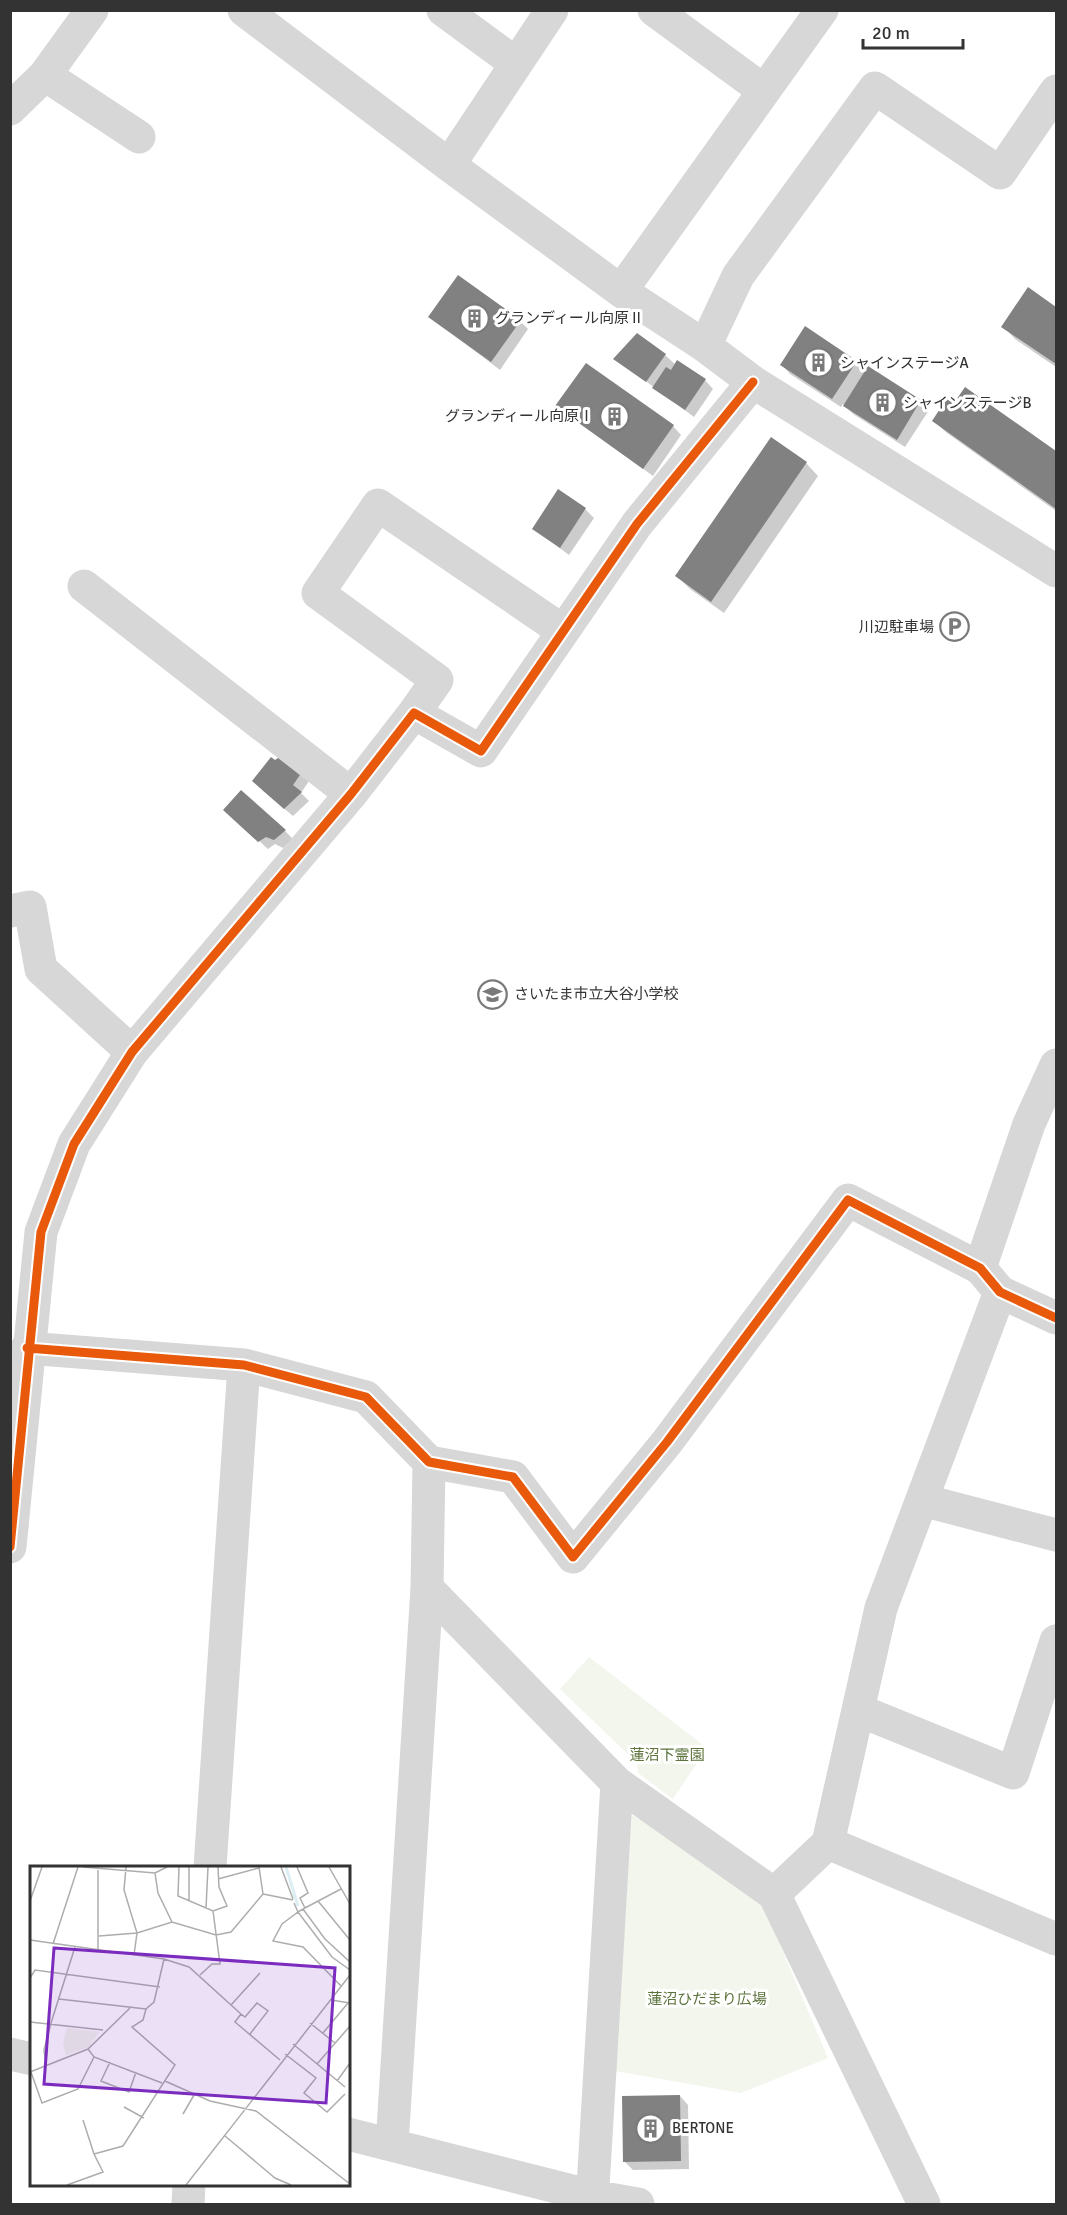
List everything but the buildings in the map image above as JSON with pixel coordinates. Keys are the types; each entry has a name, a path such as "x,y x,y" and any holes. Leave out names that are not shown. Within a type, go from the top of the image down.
{"street":[{"path":"10,109 45,75 92,10"},
{"path":"443,10 515,63"},
{"path":"449,165 552,10"},
{"path":"654,10 763,90"},
{"path":"621,291 822,10"},
{"path":"251,13 449,165 621,291 705,345 753,382 1056,571"},
{"path":"45,75 139,137"},
{"path":"705,345 738,276 875,88 1000,173 1056,91"},
{"path":"414,713 481,751 637,524 753,382"},
{"path":"10,1547 27,1348 40,1232 74,1144 132,1052 351,794 437,680 318,593 378,506 563,630"},
{"path":"84,586 351,794"},
{"path":"10,911 30,907 41,969 132,1052"},
{"path":"774,1894 828,1843 881,1608 922,1500 990,1280 1029,1125 1056,1065"},
{"path":"27,1348 244,1365 366,1397 429,1462 513,1477 573,1557 668,1442 848,1200 1056,1317"},
{"path":"210,1866 244,1365"},
{"path":"392,2145 427,1588 429,1462"},
{"path":"922,1500 1056,1535"},
{"path":"427,1588 616,1784 774,1894 924,2205"},
{"path":"858,1710 1013,1773 1056,1641"},
{"path":"592,2200 616,1784"},
{"path":"828,1843 1056,1939"},
{"path":"10,2054 30,2059"},
{"path":"350,2134 592,2200 638,2205"},
{"path":"188,2205 189,2185"}],"green space":[{"name":"蓮沼下霊園","path":"589,1657 707,1748 673,1799 638,1773 637,1763 560,1689"},
{"name":"蓮沼ひだまり広場","path":"632,1815 755,1886 828,2058 741,2093 615,2071"}],"cycle path":[{"path":"10,1547 41,1232 74,1144 132,1052 351,794 414,713 481,751 637,524 753,382"},
{"path":"27,1348 244,1365 366,1397 429,1462 513,1477 573,1557 667,1442 848,1200 980,1268 1000,1292 1056,1318"}],"place":[{"name":"グランディール向原Ⅱ","path":"474,318"},
{"name":"シャインステージA","path":"819,363"},
{"name":"シャインステージB","path":"882,403"},
{"name":"グランディール向原Ⅰ","path":"615,416"},
{"name":"川辺駐車場","path":"955,627"},
{"name":"さいたま市立大谷小学校","path":"493,994"},
{"name":"BERTONE","path":"651,2128"}]}
